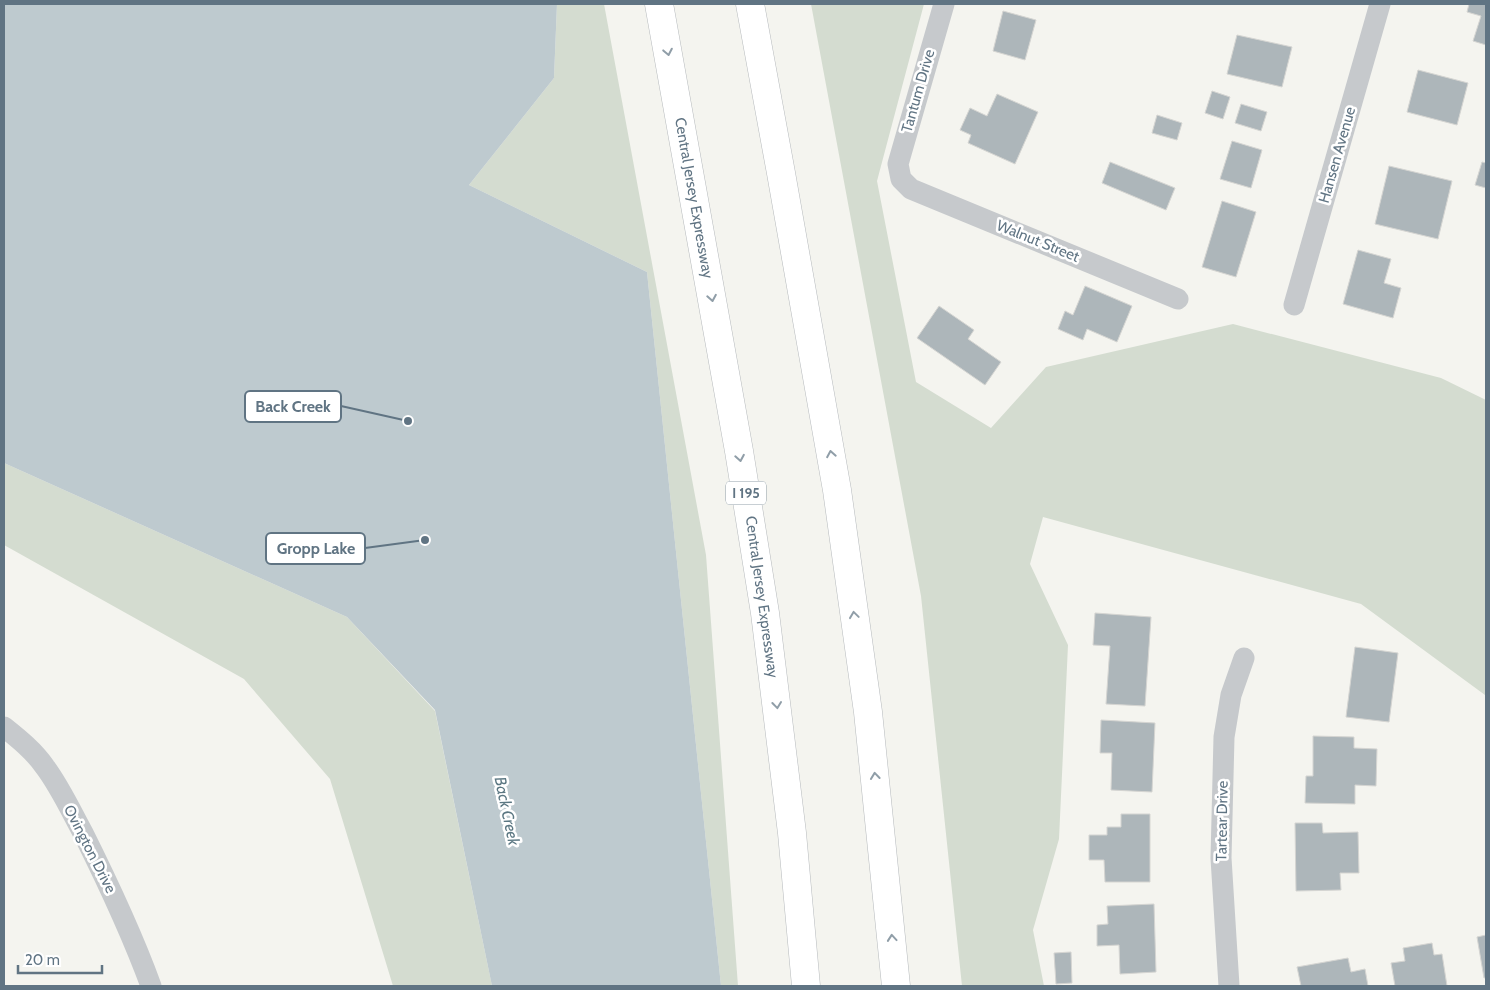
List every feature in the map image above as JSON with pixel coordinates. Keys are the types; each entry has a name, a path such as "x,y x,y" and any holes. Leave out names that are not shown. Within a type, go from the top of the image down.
{"highway":[{"name":"Central Jersey Expressway","path":"659,4 736,432 765,613 792,833 806,986"},
{"path":"750,4 837,490 868,712 896,986"}],"street":[{"name":"Tantum Drive","path":"901,179 898,164 944,4"},
{"name":"Hansen Avenue","path":"1294,305 1380,4"},
{"name":"Walnut Street","path":"901,179 911,189 1178,299"},
{"name":"Tartear Drive","path":"1229,986 1221,858 1224,737 1232,695 1244,658"},
{"name":"Ovington Drive","path":"4,727 22,741 44,765 60,790 104,875 143,963 151,986"}],"shaded area":[{"path":"557,4 604,4 706,555 738,986 721,986 647,272 469,185 554,78"},
{"path":"811,4 924,4 877,181 916,382 991,428 1046,367 1233,324 1441,378 1486,400 1486,699 1485,695 1361,604 1043,517 1030,564 1068,645 1059,839 1033,930 1044,986 962,986 921,596"},
{"path":"4,463 347,617 435,711 492,986 393,986 330,779 244,679 4,545"}],"water":[{"path":"4,4 557,4 554,78 469,185 647,272 721,986 492,986 435,710 347,617 4,463"}],"building":[{"path":"1469,4 1486,4 1486,45 1473,41 1481,16 1467,12"},
{"path":"1003,11 1036,20 1025,60 993,51"},
{"path":"1237,35 1292,47 1282,87 1227,74"},
{"path":"1418,70 1468,83 1457,125 1407,112"},
{"path":"1212,91 1230,97 1223,119 1205,113"},
{"path":"997,94 1038,112 1015,164 968,143 971,135 960,130 970,108 987,116"},
{"path":"1241,104 1267,112 1261,131 1235,123"},
{"path":"1157,115 1182,123 1177,140 1152,133"},
{"path":"1232,141 1262,150 1251,188 1220,179"},
{"path":"1110,162 1175,188 1166,210 1102,183"},
{"path":"1482,162 1486,163 1486,188 1475,185"},
{"path":"1389,166 1452,181 1438,239 1375,224"},
{"path":"1222,201 1256,212 1236,277 1202,267"},
{"path":"1358,250 1391,259 1384,283 1401,288 1393,318 1343,304"},
{"path":"1085,286 1132,306 1117,342 1087,329 1083,340 1058,329 1065,311 1073,315"},
{"path":"939,306 974,330 968,339 1001,362 985,385 917,338"},
{"path":"1095,613 1151,617 1145,706 1106,704 1110,646 1093,645"},
{"path":"1355,647 1398,653 1389,722 1346,717"},
{"path":"1101,720 1155,723 1152,792 1111,790 1112,753 1100,753"},
{"path":"1313,736 1354,737 1354,748 1377,749 1376,786 1355,785 1355,804 1305,803 1306,776 1313,776"},
{"path":"1121,814 1150,814 1150,882 1105,882 1104,860 1089,860 1089,835 1107,835 1107,827 1121,827"},
{"path":"1295,823 1322,823 1323,833 1358,832 1359,873 1340,873 1341,890 1296,891"},
{"path":"1154,904 1156,972 1120,974 1119,945 1097,946 1097,925 1108,924 1107,906"},
{"path":"1486,935 1486,978 1484,978 1477,937"},
{"path":"1432,943 1434,955 1442,954 1447,986 1395,986 1391,963 1405,961 1403,948"},
{"path":"1071,952 1072,983 1056,984 1054,953"},
{"path":"1348,958 1351,972 1365,969 1368,986 1301,986 1297,967"}],"place":[{"name":"Back Creek","path":"408,421"},
{"name":"Gropp Lake","path":"425,540"}]}
